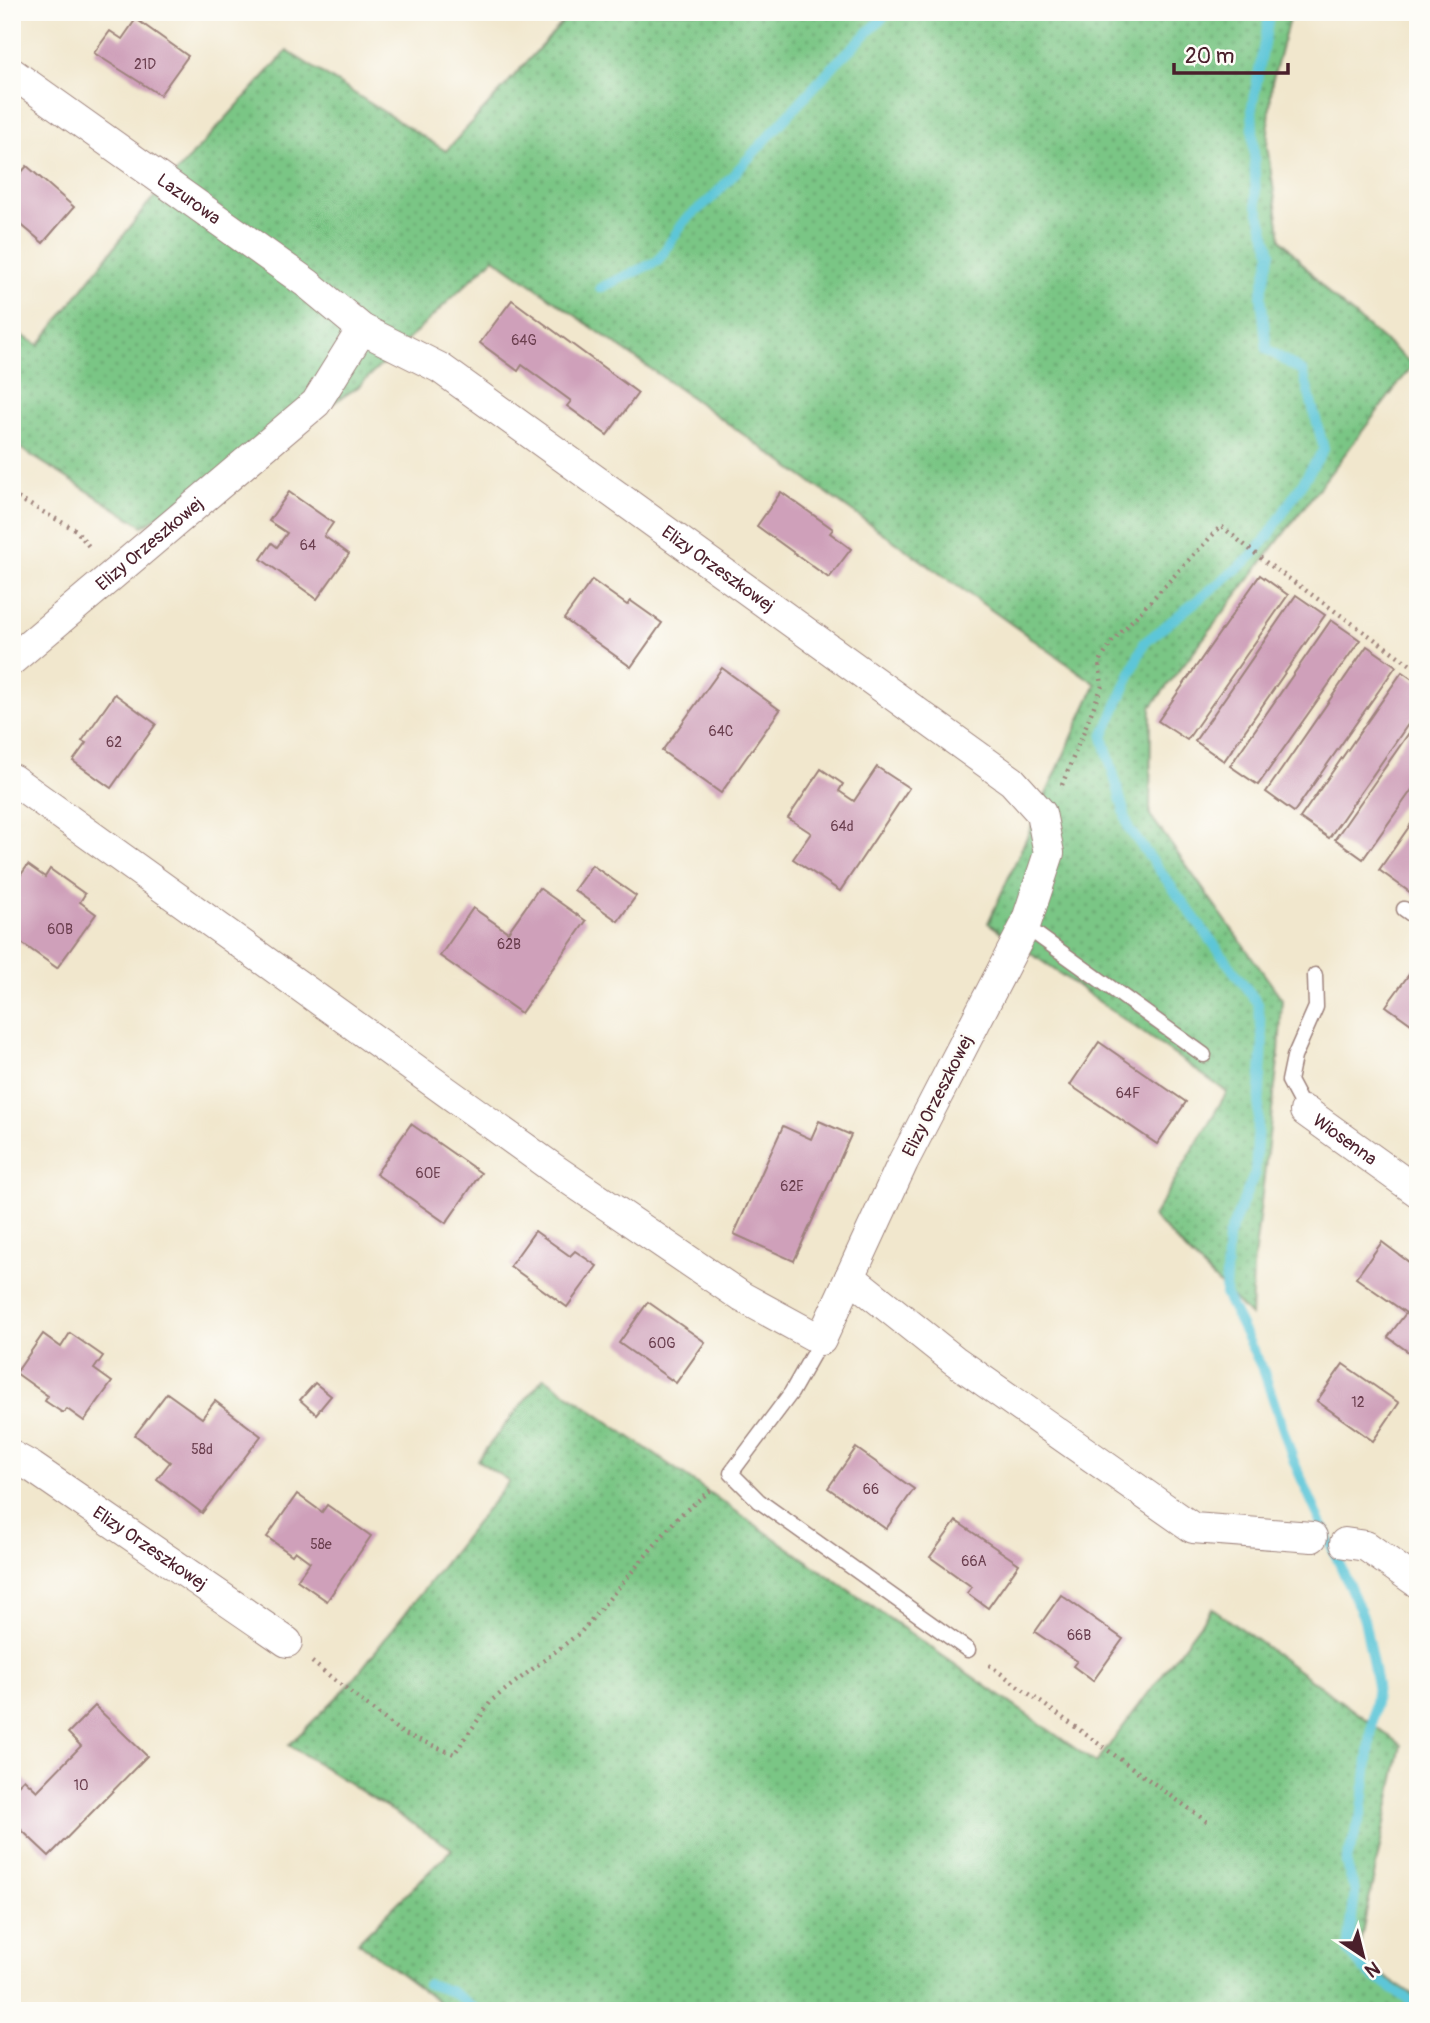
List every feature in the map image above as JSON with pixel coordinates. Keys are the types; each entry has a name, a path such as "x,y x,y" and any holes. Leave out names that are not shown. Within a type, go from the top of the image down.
{"street":[{"name":"Lazurowa","path":"12,73 308,284 362,329"},
{"name":"Elizy Orzeszkowej","path":"12,660 114,577 316,403 362,329 451,376 1012,781 1041,813 1049,853 1025,926 903,1162 821,1340"},
{"path":"12,779 554,1169 742,1297 821,1340"},
{"name":"Wiosenna","path":"1306,1111 1418,1192"},
{"path":"850,1277 954,1360 1194,1528 1329,1540 1366,1546 1418,1583"},
{"name":"Elizy Orzeszkowej","path":"12,1456 32,1467 287,1643"}],"lane":[{"path":"1404,909 1418,919"},
{"path":"1025,926 1204,1055"},
{"path":"1306,1111 1289,1081 1294,1057 1316,1007 1315,975"},
{"path":"821,1340 791,1393 731,1473 758,1501 968,1650"}],"path":[{"path":"12,495 76,530 114,577"},
{"path":"1041,813 1065,781 1102,686 1099,663 1112,642 1221,526 1267,564 1418,670"},
{"path":"287,1643 402,1733 454,1754 492,1700 581,1632 679,1516 731,1473"},
{"path":"968,1650 1209,1823"}],"green space":[{"path":"572,12 1291,12 1272,82 1267,146 1281,239 1330,295 1413,365 1151,707 1150,815 1282,999 1279,1053 1253,1268 1251,1317 1153,1217 1227,1092 988,923 1096,684 494,258 358,387 143,526 12,443 12,330 39,345 147,205 287,51 446,151"},
{"path":"544,1377 1096,1763 1212,1608 1401,1745 1357,1958 1418,1998 1418,2011 451,2011 358,1942 452,1849 289,1745 348,1686 509,1481 477,1460"}],"building":[{"path":"136,19 188,56 160,95 94,53 110,31 122,39"},
{"path":"27,166 74,207 43,243 12,217 12,183"},
{"path":"512,300 638,393 607,435 567,406 571,401 522,365 518,371 480,343"},
{"path":"289,492 333,523 324,536 349,554 317,599 261,559 272,543 277,547 287,533 269,521"},
{"path":"781,492 833,529 830,533 851,549 829,578 757,526"},
{"path":"1260,575 1288,595 1187,740 1158,721"},
{"path":"592,580 627,605 631,601 662,623 631,667 564,619"},
{"path":"1296,595 1325,615 1224,761 1195,741"},
{"path":"1331,620 1360,640 1258,785 1230,766"},
{"path":"1367,646 1396,666 1294,812 1266,792"},
{"path":"722,668 780,710 721,793 662,751"},
{"path":"1402,672 1418,683 1418,710 1329,838 1300,818"},
{"path":"115,694 156,724 111,788 73,761 86,743 82,741"},
{"path":"1418,720 1418,781 1363,859 1335,839"},
{"path":"877,767 909,788 840,891 793,859 811,833 788,818 821,769 843,784 839,791 854,801"},
{"path":"1418,814 1418,898 1379,870"},
{"path":"28,865 45,877 50,869 85,894 80,902 96,914 57,968 12,936 12,887"},
{"path":"592,865 636,896 618,921 574,890"},
{"path":"539,888 586,921 521,1013 440,956 473,908 508,932"},
{"path":"1418,962 1418,1029 1386,1006"},
{"path":"1099,1042 1186,1102 1157,1144 1070,1085"},
{"path":"819,1121 851,1135 794,1261 734,1234 783,1126 811,1139"},
{"path":"411,1124 481,1173 446,1223 376,1174"},
{"path":"535,1231 570,1256 575,1251 597,1266 567,1307 510,1266"},
{"path":"1382,1242 1418,1269 1418,1359 1388,1337 1406,1313 1356,1278"},
{"path":"648,1302 705,1342 676,1383 619,1343"},
{"path":"70,1333 103,1356 94,1369 112,1382 84,1421 67,1409 63,1413 45,1401 48,1396 16,1373 43,1334 61,1347"},
{"path":"1343,1364 1399,1403 1373,1441 1317,1401"},
{"path":"315,1383 331,1396 316,1414 300,1400"},
{"path":"167,1393 202,1418 215,1401 261,1436 202,1513 157,1479 170,1462 135,1435"},
{"path":"856,1448 914,1489 886,1529 828,1488"},
{"path":"297,1494 322,1512 327,1505 371,1536 327,1601 297,1580 310,1562 295,1551 292,1555 267,1537"},
{"path":"956,1521 1019,1564 988,1608 967,1593 972,1587 930,1557"},
{"path":"1061,1595 1123,1639 1093,1681 1073,1666 1077,1661 1035,1632"},
{"path":"95,1706 147,1756 49,1856 12,1821 12,1791 24,1779 37,1791 81,1746 68,1733"}],"waterway":[{"path":"600,288 658,261 684,221 713,197 835,64 889,12"},
{"path":"1270,12 1252,107 1256,202 1271,252 1261,296 1267,349 1303,372 1324,449 1267,538 1249,559 1144,643 1103,737 1129,829 1258,1004 1263,1041 1255,1173 1228,1237 1225,1294 1264,1372 1294,1462 1364,1619 1377,1685 1362,1812 1346,1862 1355,1892 1348,1950 1363,1969 1418,2006"},
{"path":"428,1984 452,1992 478,2011"}]}
